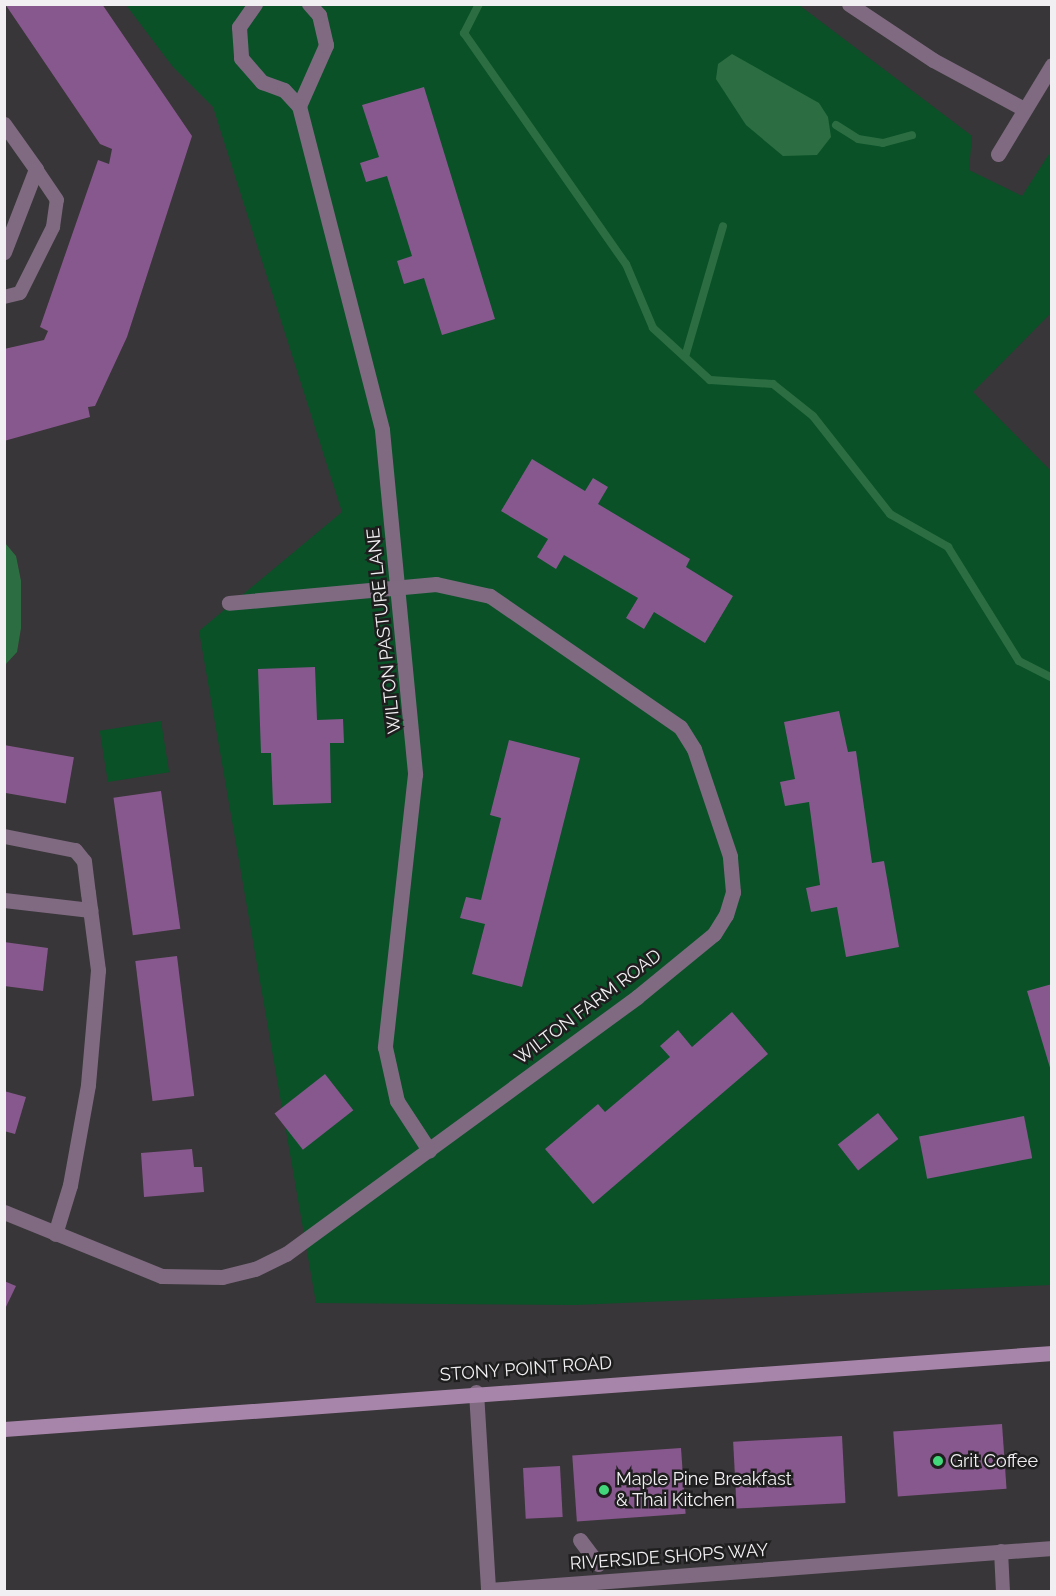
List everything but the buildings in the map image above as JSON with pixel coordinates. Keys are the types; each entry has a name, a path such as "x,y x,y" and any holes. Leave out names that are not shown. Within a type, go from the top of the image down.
{"main road":[{"name":"STONY POINT ROAD","path":"4,1429 476,1392 1052,1353"}],"street":[{"path":"255,4 239,27 240,58 262,82 284,90 299,106 326,45 319,15 309,4"},
{"path":"849,4 933,60 1024,109"},
{"path":"998,154 1052,64"},
{"name":"WILTON PASTURE LANE","path":"299,106 382,430 400,587 415,774 386,1047 397,1101 429,1150"},
{"path":"4,124 36,170 4,252"},
{"name":"WILTON FARM ROAD","path":"4,1212 162,1276 222,1277 286,1254 429,1150 714,934 733,892 733,869 694,749 661,710 490,596 454,586 400,587 229,603"},
{"path":"4,836 75,850 84,861 97,988 88,1085 70,1185 55,1234"},
{"path":"4,900 90,910"},
{"name":"RIVERSIDE SHOPS WAY","path":"476,1392 488,1591 1052,1548"},
{"path":"580,1540 598,1564"}],"lane":[{"path":"4,297 20,293 53,227 57,200 36,170"},
{"path":"1001,1551 1003,1592"}],"shaded area":[{"path":"126,5 799,5 972,136 969,170 1022,196 1051,151 1051,313 973,392 1051,471 1051,1285 575,1305 316,1303 199,631 342,512 213,107 173,67"},
{"path":"732,54 819,103 828,117 831,137 817,155 783,156 746,125 716,79 718,64"},
{"path":"5,543 16,556 21,581 21,628 17,652 5,665"},
{"path":"161,721 169,772 108,782 100,731"}],"waterway":[{"path":"479,4 464,33 626,264 653,328 710,380 773,384 813,416 890,514 948,547 1019,661 1052,678"},
{"path":"836,125 858,139 883,143 912,135"},
{"path":"685,357 723,226"}],"place":[{"name":"Grit Coffee","path":"938,1461"},
{"name":"Maple Pine Breakfast & Thai Kitchen","path":"604,1490"}]}
